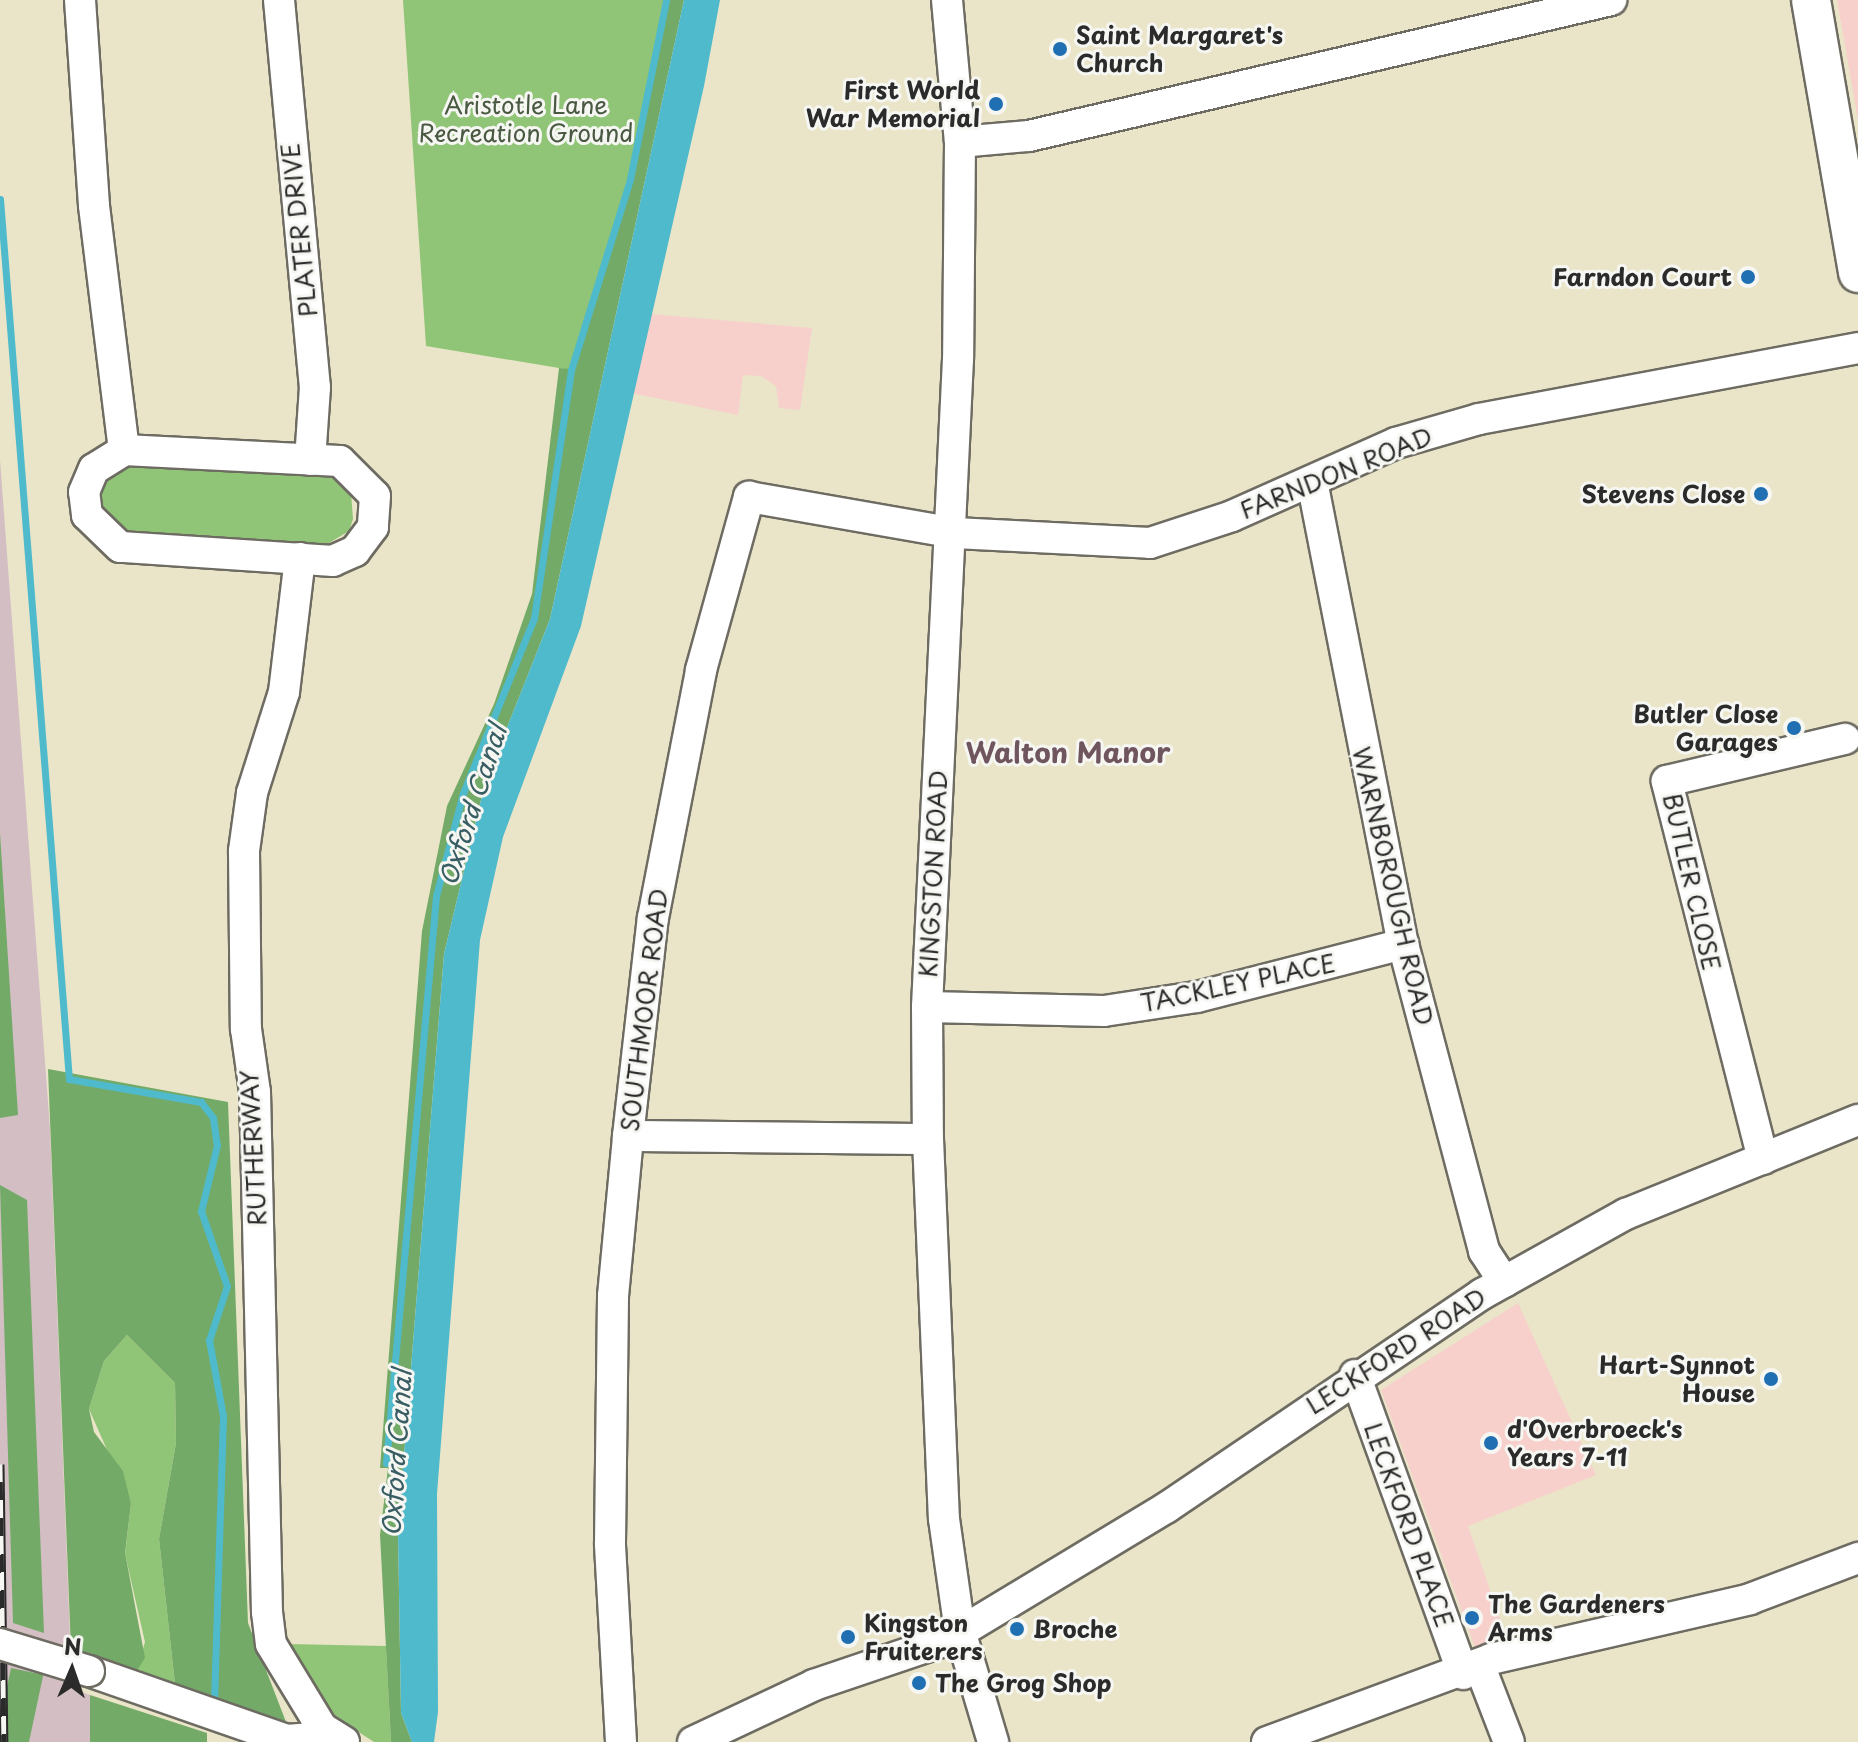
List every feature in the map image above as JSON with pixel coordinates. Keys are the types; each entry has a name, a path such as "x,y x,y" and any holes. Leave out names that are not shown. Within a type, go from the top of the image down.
{"main road":[{"path":"1811,0 1858,273"}],"street":[{"path":"80,0 94,206 124,450"},
{"name":"PLATER DRIVE","path":"279,0 315,387 310,460"},
{"name":"KINGSTON ROAD","path":"947,0 960,142 955,533 927,1007 928,1139 936,1439 960,1631 993,1742"},
{"path":"960,142 1029,136 1611,0"},
{"name":"FARNDON ROAD","path":"955,533 1150,543 1312,481 1396,443 1479,419 1858,348"},
{"path":"124,450 340,461 359,472 375,496 373,527 355,551 333,561 120,547 87,515 84,492 94,469 124,450"},
{"name":"WARNBOROUGH ROAD","path":"1312,481 1403,944 1484,1251 1504,1282"},
{"name":"SOUTHMOOR ROAD","path":"621,1742 610,1543 612,1311 653,918 701,670 749,497 955,533"},
{"name":"RUTHERWAY","path":"300,558 284,692 252,793 244,851 246,1029 256,1105 267,1612 271,1644 333,1735"},
{"name":"BUTLER CLOSE","path":"1763,1159 1667,781 1845,739"},
{"name":"TACKLEY PLACE","path":"927,1007 1104,1011 1197,997 1403,944"},
{"name":"LECKFORD ROAD","path":"693,1742 814,1685 960,1631 1166,1508 1355,1375 1504,1282 1626,1214 1858,1120"},
{"path":"628,1136 928,1139"},
{"name":"LECKFORD PLACE","path":"1355,1375 1472,1671 1509,1742"},
{"path":"1267,1742 1472,1671 1750,1599 1858,1558"},
{"path":"0,1644 89,1671 254,1730 297,1740 333,1735"}],"shaded area":[{"path":"1837,0 1858,0 1858,120"},
{"path":"650,314 812,328 800,410 779,408 776,386 761,376 743,375 738,415 631,393"},
{"path":"0,460 50,1129 72,1688 90,1695 90,1742 0,1742"},
{"name":"d'Overbroeck's Years 7-11","path":"1518,1303 1596,1475 1468,1526 1508,1642 1477,1653 1381,1390"}],"green space":[{"name":"Aristotle Lane Recreation Ground","path":"403,0 666,0 630,179 571,370 426,346"},
{"path":"666,0 684,0 550,619 485,783 444,954 398,1531 401,1713 412,1742 391,1742 380,1535 388,1468 380,1468 422,931 447,806 494,704 532,594 559,368 571,369 617,227"},
{"path":"114,464 327,473 351,492 353,519 349,531 324,546 121,532 106,527 93,481"},
{"path":"0,833 18,1115 0,1118"},
{"path":"48,1069 228,1102 248,1623 286,1722 175,1684 159,1539 176,1443 175,1383 127,1335 104,1361 89,1409 94,1432 123,1471 131,1504 125,1553 145,1658 136,1672 71,1650"},
{"path":"0,1185 27,1200 44,1633 13,1623"},
{"path":"127,1335 175,1383 176,1443 159,1539 175,1684 136,1672 145,1642 125,1554 131,1504 89,1409 104,1361"},
{"path":"286,1644 386,1646 391,1742 374,1742 331,1714"},
{"path":"11,1668 43,1675 29,1742 0,1741 0,1720"},
{"path":"90,1695 207,1733 207,1742 90,1742"}],"water":[{"name":"Oxford Canal","path":"684,0 720,0 704,86 581,626 503,837 480,940 437,1494 438,1712 434,1742 412,1742 401,1713 398,1531 444,954 485,783 550,619"}],"waterway":[{"path":"386,1463 436,896 463,793 534,618 571,370 630,179 666,0"},
{"path":"0,199 69,1079 201,1102 213,1118 217,1145 201,1211 227,1286 209,1340 223,1416 214,1708"}],"railway":[{"path":"0,1464 4,1742"}],"place":[{"name":"Saint Margaret's Church","path":"1060,49"},
{"name":"First World War Memorial","path":"996,104"},
{"name":"Farndon Court","path":"1748,277"},
{"name":"Stevens Close","path":"1761,494"},
{"name":"Butler Close Garages","path":"1794,728"},
{"name":"Hart-Synnot House","path":"1771,1379"},
{"name":"d'Overbroeck's Years 7-11","path":"1491,1443"},
{"name":"The Gardeners Arms","path":"1472,1618"},
{"name":"Broche","path":"1017,1629"},
{"name":"Kingston Fruiterers","path":"848,1637"},
{"name":"The Grog Shop","path":"919,1683"}],"district":[{"name":"Walton Manor","path":"1068,752"}]}
